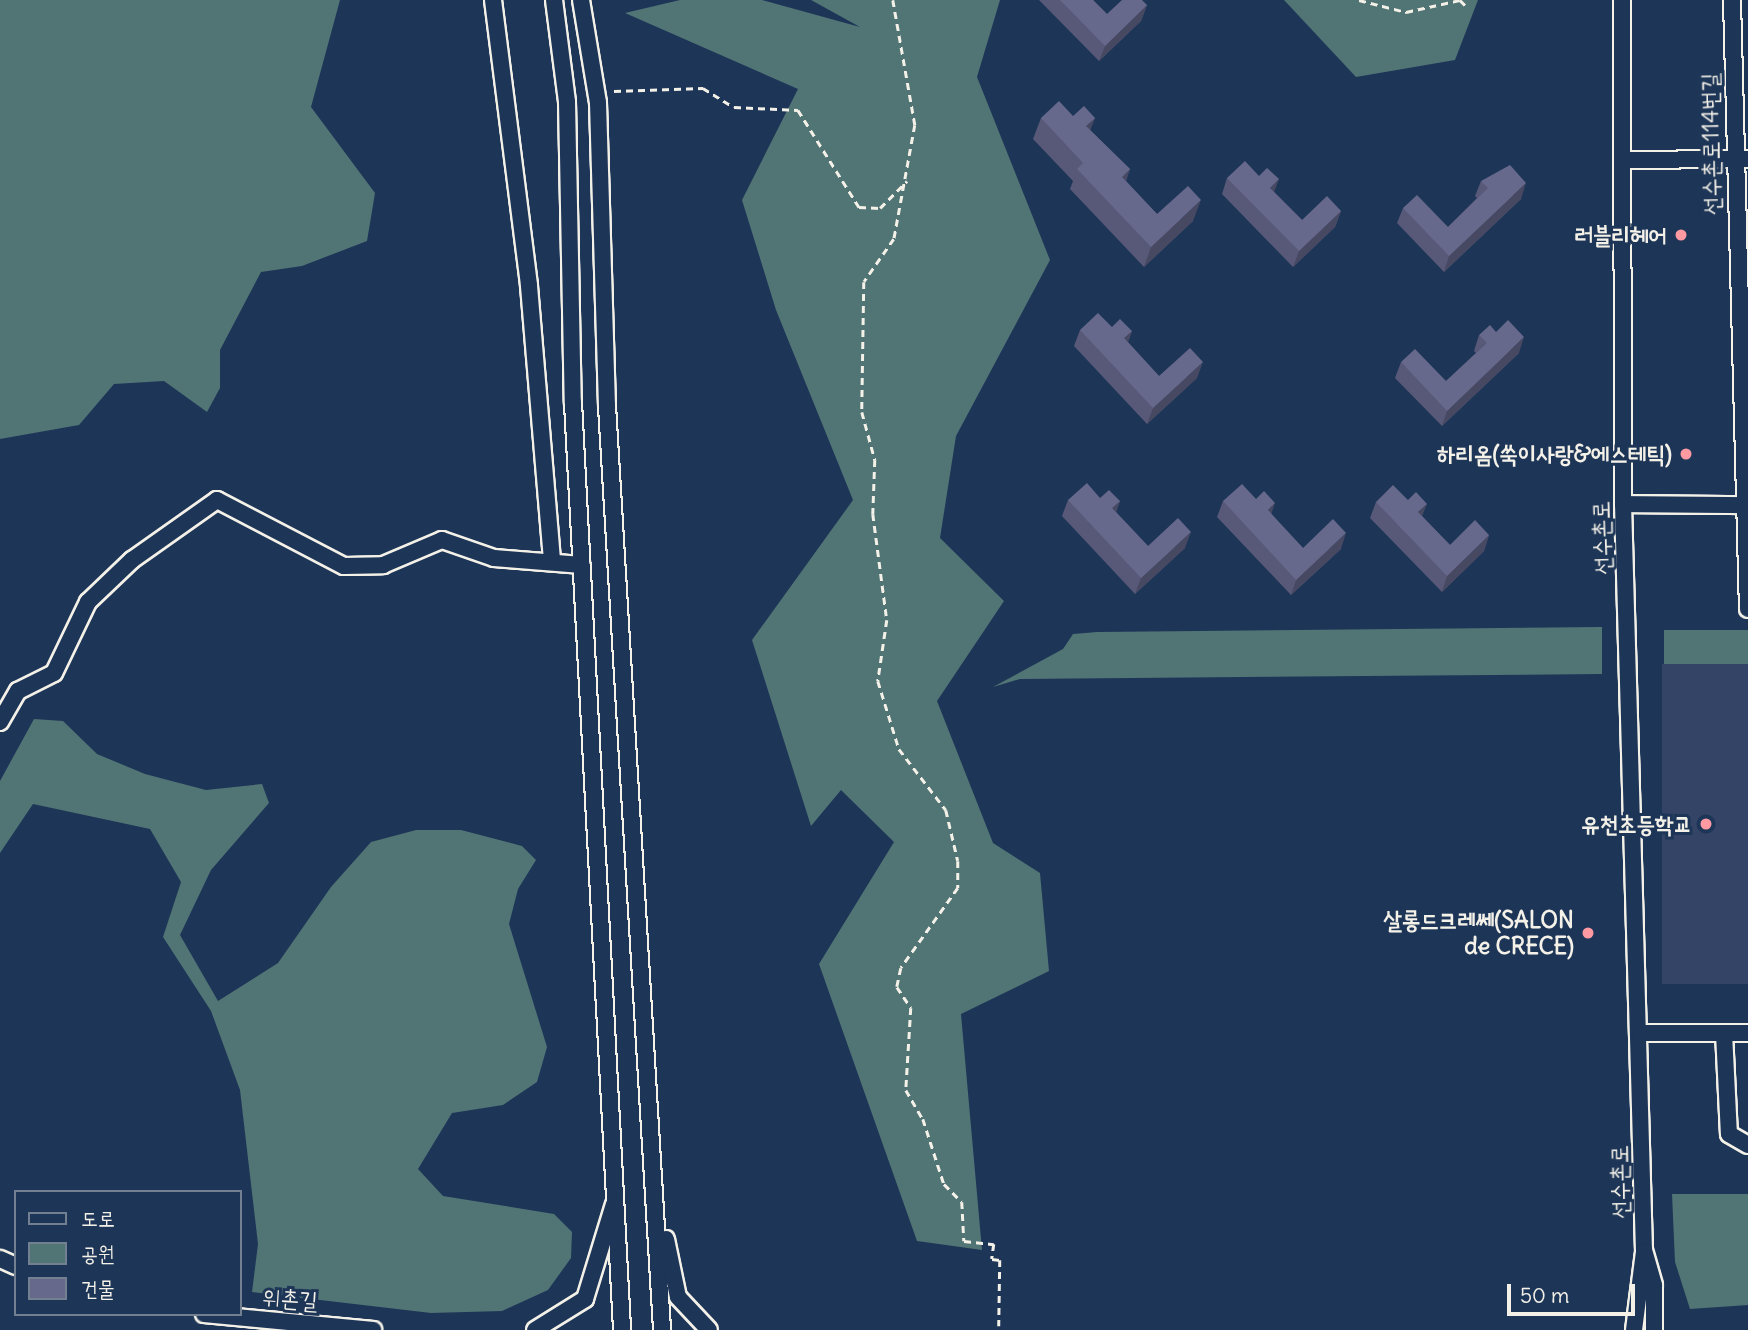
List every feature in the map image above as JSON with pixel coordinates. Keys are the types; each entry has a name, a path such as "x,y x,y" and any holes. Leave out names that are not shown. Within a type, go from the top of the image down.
{"street":[{"path":"493,0 529,286 552,561"},
{"path":"554,0 567,102 582,565 618,1188 622,1330"},
{"path":"581,0 596,92 607,407 662,1330"},
{"name":"선수촌로","path":"1622,0 1623,504 1640,1032 1644,1250 1654,1330"},
{"name":"선수촌로114번길","path":"1732,0 1740,49 1744,505 1748,609"},
{"path":"1622,160 1740,159"},
{"path":"0,722 18,691 54,673 88,602 132,560 217,500 344,566 383,565 442,540 494,558 582,565"},
{"path":"1623,504 1744,505"},
{"path":"1640,1032 1748,1033"},
{"path":"1724,1033 1729,1134 1748,1145"},
{"path":"535,1330 584,1299 618,1188"},
{"path":"655,1188 678,1297 709,1330"},
{"path":"1634,1330 1644,1250"},
{"name":"위촌길","path":"231,1316 373,1330"},
{"path":"297,1321 319,1330"}],"path":[{"path":"893,0 915,125 909,179 894,239 864,282 862,412 876,460 873,514 887,620 878,681 899,750 946,810 958,861 958,888 901,968 897,987 911,1008 905,1090 923,1119 944,1184 962,1202 964,1241 994,1244 992,1259 1000,1261 999,1326"},
{"path":"1359,0 1406,12 1460,0 1468,8"},
{"path":"596,92 703,88 734,107 798,110 859,207 880,208 909,179"}],"shaded area":[{"name":"유천초등학교","path":"1662,664 1748,664 1748,984 1662,984"}],"green space":[{"path":"0,0 340,0 311,107 375,193 367,241 302,266 261,272 220,350 220,388 207,412 164,381 114,384 79,425 0,439"},
{"path":"680,0 762,0 860,27 811,0 1000,0 977,77 1050,260 956,436 940,538 1004,601 937,701 993,843 1040,873 1049,971 961,1014 982,1250 917,1241 819,964 894,842 841,790 811,826 752,640 853,500 776,310 742,200 798,89 625,13"},
{"path":"1284,0 1478,0 1455,60 1356,77"},
{"path":"1602,627 1602,674 1020,679 993,687 1063,649 1073,634"},
{"path":"1664,630 1748,630 1748,664 1664,664"},
{"path":"34,719 63,721 97,754 145,774 206,790 262,784 269,803 211,870 180,935 218,1001 278,963 331,887 371,842 416,830 461,830 522,846 536,860 518,889 509,924 547,1047 537,1082 503,1105 452,1113 418,1169 443,1196 554,1214 572,1232 571,1258 548,1290 502,1311 431,1313 252,1292 258,1244 240,1090 211,1011 163,937 181,882 150,829 33,804 0,853 0,781"},
{"path":"1672,1194 1748,1194 1748,1305 1690,1309 1675,1262"}],"building":[{"path":"1060,0 1093,0 1107,14 1122,0 1142,0 1147,5 1105,46"},
{"path":"1059,101 1073,116 1084,106 1095,118 1086,126 1130,169 1122,177 1157,214 1188,186 1201,200 1151,247 1077,169 1083,163 1041,118"},
{"path":"1245,161 1259,176 1267,168 1279,179 1270,188 1302,220 1327,196 1341,211 1299,251 1227,178"},
{"path":"1510,165 1526,183 1449,256 1403,208 1417,195 1448,227 1488,188 1481,181"},
{"path":"1098,313 1112,327 1120,319 1132,331 1124,338 1159,376 1190,348 1203,362 1153,408 1080,330"},
{"path":"1508,320 1524,337 1447,411 1401,362 1415,349 1446,381 1487,343 1479,335 1490,325 1496,332"},
{"path":"1087,483 1100,498 1109,490 1120,501 1112,508 1148,546 1178,518 1191,532 1141,578 1068,500"},
{"path":"1242,484 1256,499 1264,491 1275,503 1268,510 1303,548 1333,519 1346,533 1296,580 1223,501"},
{"path":"1393,485 1408,500 1416,492 1427,504 1418,512 1450,545 1475,520 1489,535 1447,576 1376,502"}],"place":[{"name":"러블리헤어","path":"1681,235"},
{"name":"하리옴(쑥이사랑&에스테틱)","path":"1686,454"},
{"name":"유천초등학교","path":"1706,824"},
{"name":"살롱드크레쎄(SALON de CRECE)","path":"1588,933"}]}
